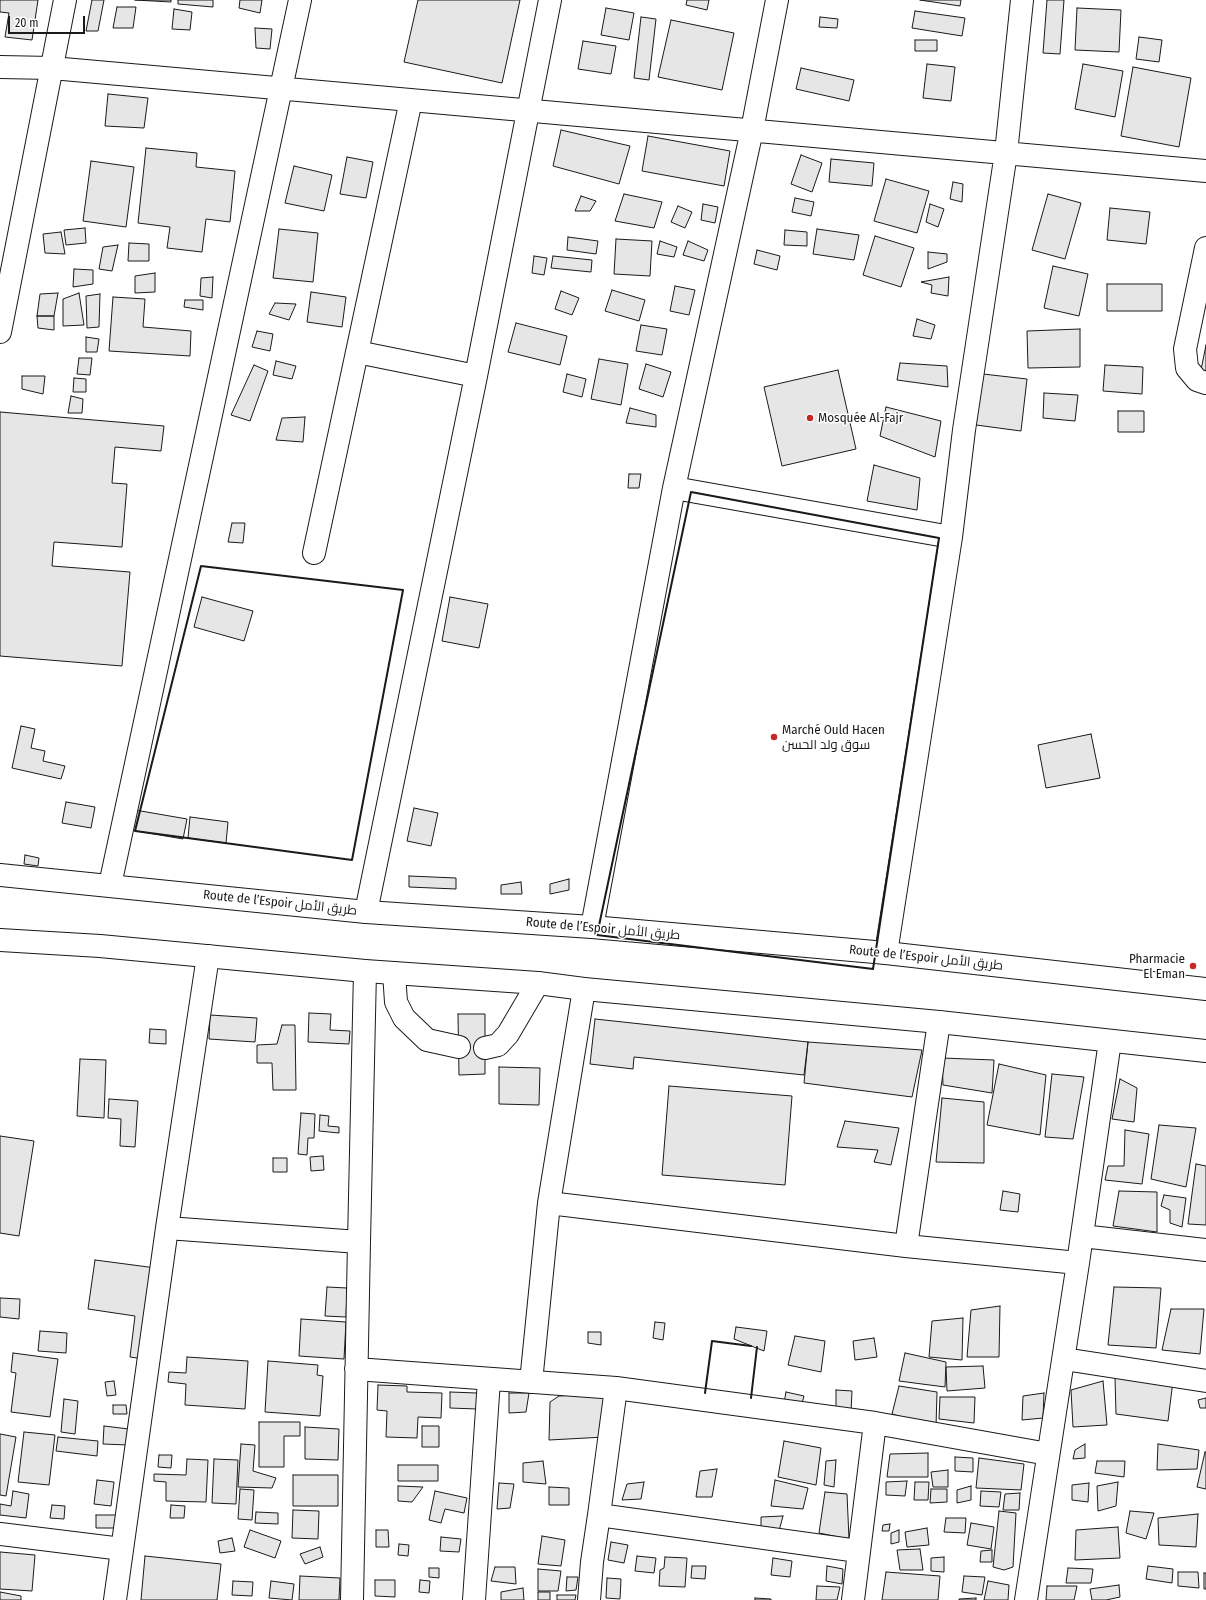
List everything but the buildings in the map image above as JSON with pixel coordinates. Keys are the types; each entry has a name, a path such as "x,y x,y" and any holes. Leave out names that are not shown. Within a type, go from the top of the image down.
{"main road":[{"path":"0,332 65,0"},
{"path":"110,885 300,0"},
{"path":"366,912 476,376 550,0"},
{"path":"592,927 674,488 752,130 777,0"},
{"path":"886,953 951,536 964,430 1006,153 1022,0"},
{"path":"0,67 52,68 1206,171"},
{"path":"314,553 411,100"},
{"path":"1206,248 1185,349 1187,368 1198,380 1206,383"},
{"path":"357,352 476,376"},
{"path":"674,488 951,536"},
{"name":"Route de l’Espoir طريق الأمل","path":"0,875 366,912 592,927 886,953 1206,990"},
{"path":"0,940 100,946 365,971 538,983 584,989 939,1022 1206,1051"},
{"path":"115,1600 167,1228 208,956"},
{"path":"352,1600 365,971"},
{"path":"394,973 396,1002 404,1018 427,1040 458,1047"},
{"path":"485,1048 498,1045 508,1034 538,983"},
{"path":"531,1382 549,1203 584,989"},
{"path":"906,1246 939,1022"},
{"path":"1026,1600 1064,1359 1110,1041"},
{"path":"549,1203 906,1246 1078,1263"},
{"path":"167,1228 359,1242"},
{"path":"1082,1236 1206,1250"},
{"path":"1064,1359 1206,1381"},
{"path":"356,1370 616,1388 875,1423 1048,1454"},
{"path":"474,1600 489,1380"},
{"path":"589,1600 592,1562 616,1388"},
{"path":"853,1600 875,1423"},
{"path":"598,1515 858,1551"},
{"path":"0,1534 122,1549"}],"wall":[{"path":"691,492 939,538 873,969 597,935 691,492"},
{"path":"201,566 403,590 352,860 135,831 201,566"},
{"path":"705,1393 712,1341 751,1346"},
{"path":"751,1398 757,1347"}],"place":[{"name":"Mosquée Al-Fajr","path":"810,418"},
{"name":"Marché Ould Hacen سوق ولد الحسن","path":"774,737"},
{"name":"Pharmacie El Eman","path":"1193,966"}]}
